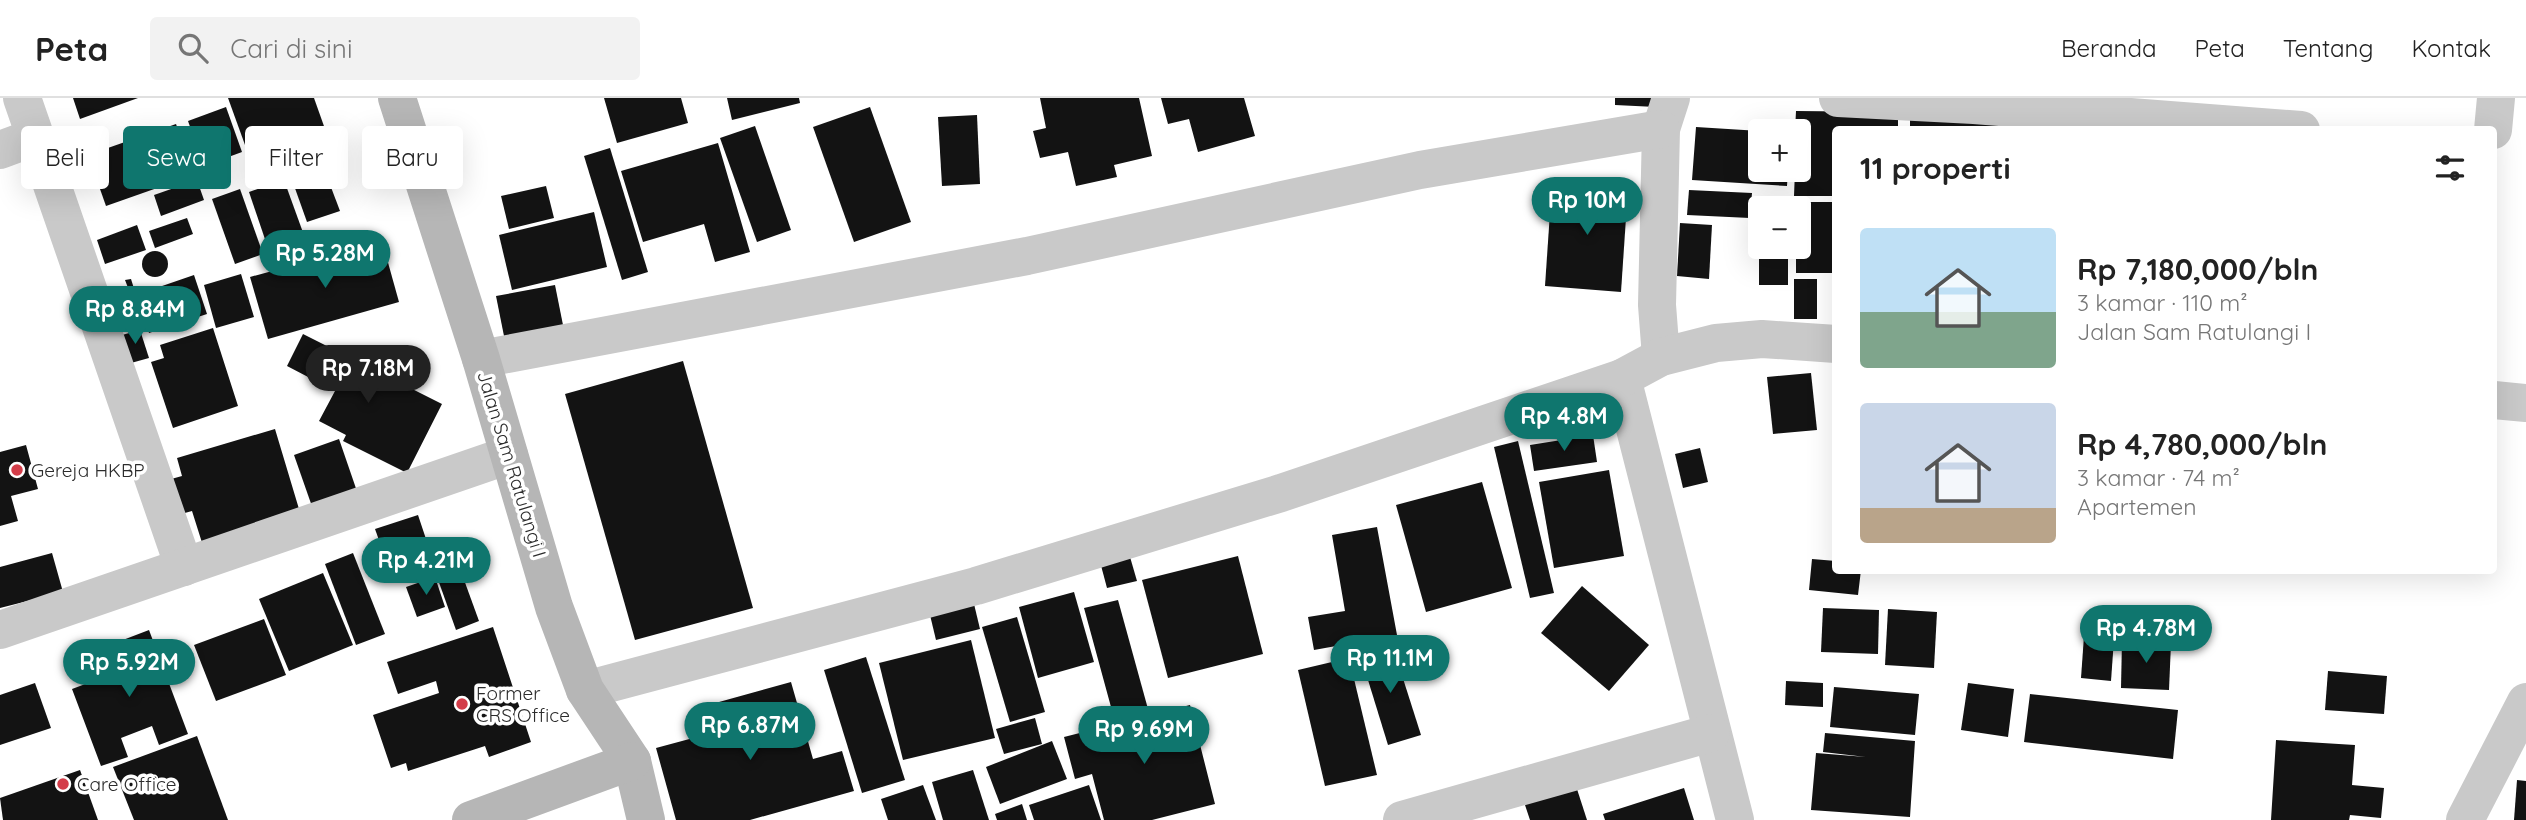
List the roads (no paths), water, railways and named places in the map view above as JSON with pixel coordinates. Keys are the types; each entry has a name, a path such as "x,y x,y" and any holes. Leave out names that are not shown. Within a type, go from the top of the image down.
{"main road":[{"name":"Jalan Sam Ratulangi I","path":"397,98 481,359 554,607 585,690 632,761 646,820"},
{"path":"471,820 632,761"}],"street":[{"path":"22,98 32,126"},
{"path":"1838,98 1974,105 2249,126"},
{"path":"2493,126 2496,98"},
{"path":"481,359 1027,256 1666,114 1657,305 1661,357"},
{"path":"0,150 21,143"},
{"path":"54,189 184,567"},
{"path":"585,690 976,586 1281,493 1622,378 1661,357 1716,343 1762,339 1832,344"},
{"path":"1622,378 1735,820"},
{"path":"2497,400 2526,403"},
{"path":"0,630 509,455"},
{"path":"2465,820 2526,702"},
{"path":"1402,820 1711,733"}],"place":[{"name":"Gereja HKBP","path":"17,470"},
{"name":"Former CRS Office","path":"462,704"},
{"name":"Care Office","path":"63,784"}]}
